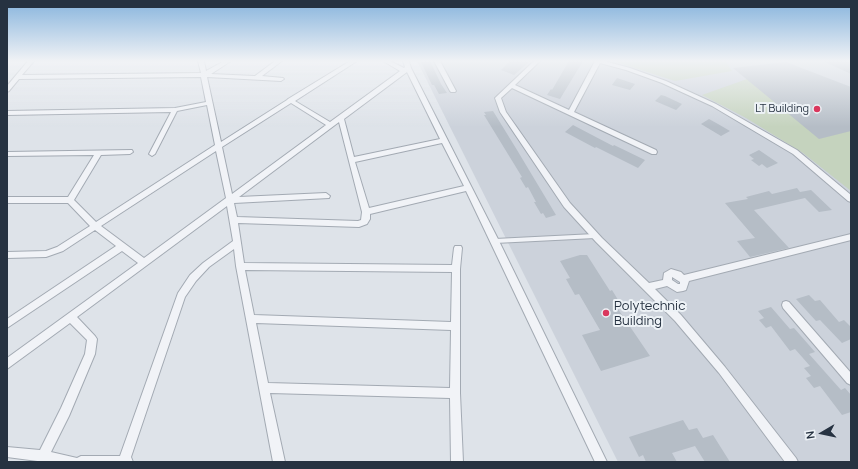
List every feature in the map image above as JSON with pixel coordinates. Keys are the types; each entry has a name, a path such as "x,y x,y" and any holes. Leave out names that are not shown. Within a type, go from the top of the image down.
{"street":[{"path":"206,83 234,220 240,266 252,319 279,462"},
{"path":"7,255 46,254 60,249 318,83"},
{"path":"7,364 341,119 386,83"},
{"path":"414,83 445,140 495,241 601,462"},
{"path":"449,83 454,91"},
{"path":"515,83 498,98 503,112 567,205 678,318 722,370 792,462"},
{"path":"570,113 586,83"},
{"path":"666,83 727,112 795,152 851,199"},
{"path":"512,86 654,152"},
{"path":"290,100 331,126"},
{"path":"7,113 175,110 210,103"},
{"path":"152,154 175,110"},
{"path":"234,220 359,224 364,222 366,219 366,212 341,119"},
{"path":"351,160 445,140"},
{"path":"7,154 130,152"},
{"path":"70,200 99,153"},
{"path":"366,212 468,188"},
{"path":"230,200 326,196"},
{"path":"7,200 70,200 96,227 144,263"},
{"path":"649,287 668,282 673,286 680,288 684,284 683,279 851,237"},
{"path":"81,462 126,461 124,457 181,296 192,278 206,265 236,243"},
{"path":"7,324 121,246"},
{"path":"457,462 455,394 456,269 458,248"},
{"path":"240,266 456,269"},
{"path":"786,305 851,380"},
{"path":"43,456 65,412 90,354 92,339 71,317"},
{"path":"252,319 456,326"},
{"path":"265,388 455,394"},
{"path":"7,452 43,456 73,462"}],"lane":[{"path":"495,241 596,236"}],"shaded area":[{"path":"428,83 851,83 851,462 618,462"}],"green space":[{"path":"736,83 755,83 851,131 851,191 803,153 746,118 702,95"}],"building":[{"path":"431,83 440,83 447,93 439,94 434,85"},
{"path":"556,83 570,83 560,99 547,95 551,89 552,90"},
{"path":"614,83 635,84 630,90 612,85"},
{"name":"LT Building","path":"751,83 840,83 851,87 851,131 819,139"},
{"path":"661,95 682,104 676,110 655,101"},
{"path":"493,111 556,215 546,218 543,213 541,214 528,187 526,188 520,178 522,177 484,115 486,115 484,112"},
{"path":"709,119 730,131 721,136 701,124"},
{"path":"573,125 613,146 614,145 645,160 638,168 596,147 595,148 565,132"},
{"path":"759,150 778,163 767,168 762,164 759,166 751,160 754,159 749,155"},
{"path":"797,188 800,192 811,190 832,210 819,212 805,198 754,210 789,248 750,257 737,241 755,238 725,203 748,199 746,197 769,191 772,194"},
{"name":"Polytechnic Building","path":"580,255 587,255 610,291 612,290 623,308 618,309 650,356 601,371 582,335 600,330 579,294 575,295 566,279 570,278 560,261"},
{"path":"809,295 815,301 820,300 839,322 844,320 851,327 851,339 842,343 820,320 816,321 796,299"},
{"path":"771,307 790,329 794,328 815,352 809,354 841,390 845,388 851,395 851,412 842,415 820,386 814,388 806,378 811,376 804,368 810,366 795,349 790,351 771,326 766,328 759,320 764,318 758,311"},
{"path":"683,420 689,430 697,428 703,438 713,435 730,462 705,462 695,446 672,453 677,462 646,462 643,455 639,457 629,437"}],"place":[{"name":"LT Building","path":"817,109"},
{"name":"Polytechnic Building","path":"606,313"}]}
